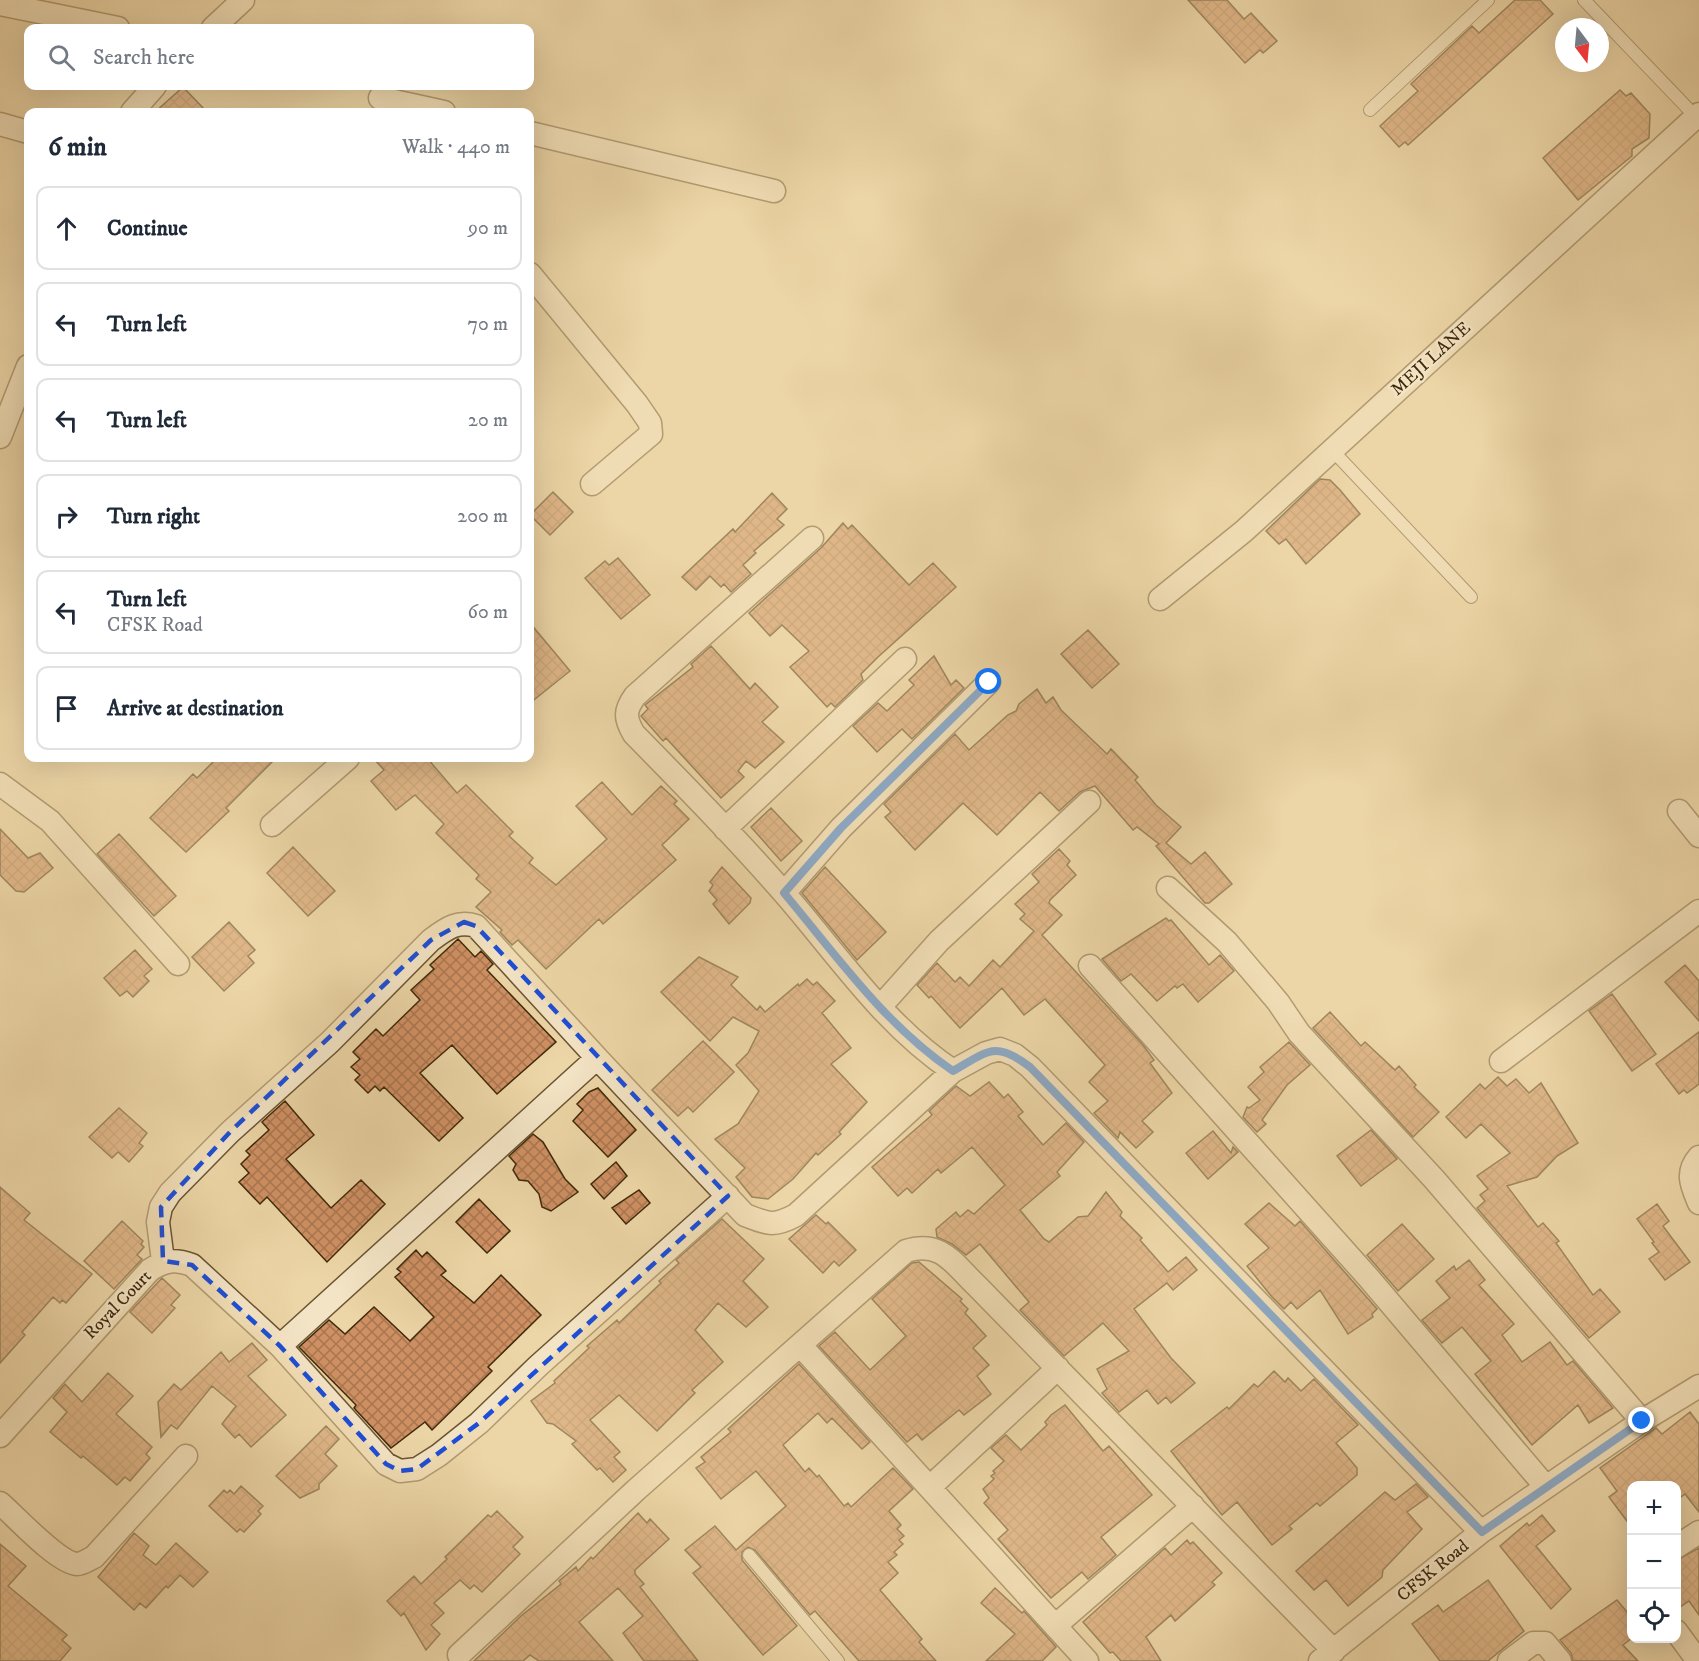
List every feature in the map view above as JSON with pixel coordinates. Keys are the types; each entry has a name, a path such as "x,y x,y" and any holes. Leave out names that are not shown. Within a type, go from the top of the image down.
{"street":[{"path":"225,24 243,0"},
{"path":"0,4 98,24"},
{"path":"136,108 151,90"},
{"path":"379,98 425,108"},
{"name":"MEJI LANE","path":"1160,599 1244,531 1697,116"},
{"path":"0,124 24,131"},
{"path":"534,134 774,191"},
{"path":"534,279 650,423 651,434 591,484"},
{"path":"0,437 24,376"},
{"path":"812,538 708,628 635,696 626,708 627,722 634,734 784,893 880,1007 927,1053 953,1071"},
{"path":"725,829 905,659"},
{"path":"784,893 841,828 989,682"},
{"path":"272,825 343,762"},
{"path":"0,784 50,821 178,964"},
{"path":"880,1007 939,941 1089,802"},
{"path":"1679,812 1699,836"},
{"path":"1168,888 1227,942 1278,1002 1299,1033 1434,1179 1642,1421"},
{"path":"1501,1061 1699,911"},
{"path":"163,1261 158,1222 161,1207 170,1193 230,1132 330,1042 431,940 448,927 464,922 476,926 746,1215 769,1225 784,1222 796,1215 953,1071 986,1053 1000,1049 1015,1055 1030,1067 1482,1532"},
{"path":"1090,966 1367,1276 1546,1487"},
{"path":"280,1346 597,1058"},
{"path":"1699,1157 1691,1166 1690,1182 1699,1203"},
{"name":"Royal Court","path":"0,1436 150,1270 163,1261 177,1260 192,1265 280,1346 386,1464 400,1471 417,1469 479,1423 537,1366 728,1196"},
{"path":"459,1655 636,1490 906,1251 922,1246 939,1250 1058,1368 1193,1506 1327,1656"},
{"path":"801,1346 1087,1661"},
{"path":"930,1487 1058,1368"},
{"name":"CFSK Road","path":"1327,1656 1482,1532 1642,1421 1699,1386"},
{"path":"0,1503 60,1556 76,1564 84,1562 94,1557 186,1456"},
{"path":"1054,1626 1193,1506"},
{"path":"1681,1544 1699,1532"},
{"path":"1681,1637 1698,1661"},
{"path":"1509,1661 1533,1643 1545,1643 1560,1661"}],"lane":[{"path":"1370,110 1488,0"},
{"path":"1584,0 1697,116"},
{"path":"1332,450 1471,597"},
{"path":"749,1555 838,1661"}],"highlighted area":[{"path":"464,922 476,926 728,1196 479,1423 417,1469 400,1471 386,1464 280,1346 192,1265 163,1261 161,1207 230,1132 431,940"}],"building":[{"path":"1188,0 1227,0 1244,19 1251,13 1277,41 1263,53 1260,50 1245,63"},
{"path":"1515,0 1540,0 1553,14 1408,145 1405,142 1399,147 1380,126 1418,91 1411,84 1472,26 1479,33"},
{"path":"180,90 186,90 203,108 159,108"},
{"path":"1620,90 1626,96 1631,93 1650,114 1649,138 1632,149 1632,156 1578,200 1543,158"},
{"path":"1320,479 1330,480 1360,514 1306,564 1286,539 1279,544 1266,531"},
{"path":"553,492 573,512 550,535 534,519 534,511"},
{"path":"772,493 787,509 777,519 784,525 754,551 756,553 743,565 751,574 731,592 724,584 721,587 710,576 696,590 682,577 733,529 735,532"},
{"path":"843,523 848,529 852,525 909,585 933,563 956,587 878,657 861,674 863,680 835,707 831,703 827,707 790,667 809,651 782,625 770,636 749,613 821,548"},
{"path":"618,558 650,595 621,619 585,578 605,561 609,565"},
{"path":"534,628 570,671 534,700"},
{"path":"1088,630 1119,664 1092,688 1061,654"},
{"path":"711,646 750,689 755,683 778,707 762,722 784,742 755,768 746,761 738,771 744,777 721,798 666,738 663,741 641,716 648,709 645,705 693,667 691,664"},
{"path":"934,656 951,685 956,680 964,688 912,739 902,729 877,752 853,726 878,703 887,711 914,685 909,680"},
{"path":"1037,689 1046,703 1053,697 1061,710 1107,754 1111,749 1138,777 1135,780 1156,805 1181,827 1166,843 1191,864 1205,852 1232,884 1209,903 1205,903 1156,846 1159,844 1137,827 1133,830 1095,786 1080,792 1059,811 1040,792 997,835 963,803 915,850 885,817 891,812 884,804 955,734 969,750 1008,715 1016,711 1019,704"},
{"path":"213,762 272,762 226,808 229,811 186,852 150,818 193,774 197,778"},
{"path":"377,762 430,762 457,793 466,785 513,832 509,836 533,858 529,863 556,885 607,839 576,806 602,782 632,815 661,786 677,801 674,804 689,819 662,845 676,860 603,924 599,919 546,969 518,940 512,945 500,932 502,930 476,907 491,892 476,879 479,875 436,833 444,824 415,795 396,810 371,781 384,770"},
{"path":"771,808 802,841 781,861 751,827"},
{"path":"0,829 28,858 40,853 53,868 24,892 16,891 0,875"},
{"path":"119,834 176,896 154,916 97,854"},
{"path":"293,847 335,891 308,916 267,873"},
{"path":"1059,849 1070,861 1067,865 1076,875 1050,900 1049,903 1062,915 1042,935 1143,1045 1154,1060 1150,1063 1172,1093 1142,1121 1153,1132 1136,1148 1120,1132 1118,1138 1094,1113 1108,1101 1089,1082 1105,1065 1045,999 1024,1015 1002,988 960,1028 931,996 929,998 917,985 937,963 955,982 960,977 969,986 993,960 1000,967 1034,931 1020,919 1025,914 1015,904 1039,882 1032,874"},
{"path":"722,867 751,898 750,903 729,924 713,904 717,900 709,891 713,885 710,882"},
{"path":"825,867 886,932 857,960 802,893"},
{"path":"1166,918 1171,920 1209,965 1220,955 1234,971 1198,1002 1183,984 1177,988 1175,986 1157,1001 1131,974 1121,981 1102,959"},
{"path":"229,922 255,950 248,956 254,963 224,991 192,957"},
{"path":"458,939 475,957 481,951 493,964 487,970 556,1042 497,1094 452,1045 420,1073 463,1118 439,1141 384,1087 380,1091 375,1086 368,1093 355,1080 360,1075 351,1067 360,1059 353,1052 376,1029 383,1036 420,1000 411,990 434,969 430,965"},
{"path":"135,950 152,969 144,976 149,981 133,997 127,991 120,996 104,978"},
{"path":"699,957 738,977 731,985 757,1010 760,1006 765,1012 798,984 799,986 807,979 813,985 817,982 835,1001 822,1013 851,1048 831,1064 867,1102 839,1132 841,1134 818,1155 816,1153 793,1179 768,1199 752,1197 736,1177 745,1168 715,1139 738,1124 759,1091 736,1065 748,1053 759,1031 733,1017 710,1041 661,992"},
{"path":"1685,965 1699,981 1699,1021 1665,982"},
{"path":"1612,994 1656,1054 1632,1071 1589,1011"},
{"path":"1330,1012 1361,1046 1365,1042 1395,1070 1399,1066 1416,1085 1414,1087 1439,1112 1413,1137 1313,1028"},
{"path":"1699,1032 1699,1084 1687,1093 1684,1090 1679,1094 1656,1064"},
{"path":"703,1041 734,1072 693,1112 688,1107 678,1116 652,1090"},
{"path":"1289,1042 1310,1065 1287,1085 1262,1120 1266,1124 1257,1132 1243,1117 1247,1107 1249,1108 1260,1100 1248,1087 1264,1072 1260,1067"},
{"path":"1498,1077 1507,1086 1516,1079 1529,1093 1541,1083 1578,1143 1557,1156 1537,1177 1507,1186 1538,1227 1543,1223 1559,1241 1556,1243 1593,1295 1600,1289 1620,1312 1589,1338 1477,1208 1485,1201 1480,1195 1488,1189 1477,1176 1510,1153 1481,1124 1466,1138 1446,1117 1480,1084 1485,1089"},
{"path":"989,1082 1004,1098 1008,1094 1023,1112 1018,1116 1043,1145 1066,1123 1084,1142 1057,1172 1060,1176 1020,1210 1044,1239 1049,1242 1078,1217 1088,1216 1106,1192 1122,1212 1120,1216 1142,1238 1140,1240 1168,1272 1186,1257 1197,1270 1173,1290 1167,1283 1134,1309 1171,1358 1195,1383 1171,1403 1166,1397 1158,1404 1147,1390 1119,1412 1102,1393 1107,1389 1097,1369 1129,1351 1103,1323 1064,1356 1020,1310 1029,1302 980,1244 966,1255 952,1244 937,1237 936,1229 956,1212 960,1217 968,1210 974,1214 1005,1185 972,1147 941,1173 938,1169 912,1193 907,1188 898,1196 872,1167 932,1115 929,1111 956,1086 970,1096"},
{"path":"598,1088 636,1130 608,1157 573,1121 583,1110 577,1104 589,1092"},
{"path":"285,1101 314,1135 286,1159 331,1208 361,1180 385,1204 327,1262 267,1197 260,1204 239,1182 249,1173 241,1164 250,1155 246,1151 269,1130 262,1122"},
{"path":"119,1108 147,1133 139,1143 143,1146 129,1162 118,1152 112,1158 89,1137"},
{"path":"1371,1130 1397,1159 1361,1186 1337,1156"},
{"path":"1213,1131 1231,1153 1233,1147 1238,1152 1208,1179 1186,1153"},
{"path":"533,1134 543,1142 565,1179 578,1192 551,1211 542,1207 539,1194 528,1181 519,1180 513,1170 516,1164 509,1156"},
{"path":"616,1162 627,1176 604,1199 591,1184"},
{"path":"0,1187 30,1213 24,1220 92,1274 66,1303 62,1300 60,1303 53,1297 22,1332 25,1335 0,1363"},
{"path":"639,1190 650,1203 626,1224 612,1208"},
{"path":"479,1199 510,1231 487,1253 456,1222"},
{"path":"1269,1203 1295,1226 1300,1221 1377,1309 1372,1314 1373,1317 1348,1334 1320,1290 1297,1309 1291,1302 1284,1309 1272,1297 1247,1266 1269,1248 1245,1224"},
{"path":"1657,1204 1669,1221 1663,1226 1690,1262 1665,1280 1649,1259 1659,1252 1637,1219"},
{"path":"816,1215 826,1224 828,1222 856,1250 839,1266 834,1261 823,1273 789,1239"},
{"path":"722,1219 764,1259 743,1281 768,1307 746,1327 718,1303 695,1330 723,1362 692,1390 695,1393 657,1431 619,1395 590,1420 620,1452 614,1457 626,1470 613,1482 600,1468 597,1470 572,1444 576,1441 553,1424 547,1423 531,1401 555,1383 554,1381 589,1348 587,1346 617,1320 619,1323 661,1283 659,1281 679,1263 676,1260"},
{"path":"122,1221 143,1241 141,1244 144,1247 137,1255 142,1259 114,1289 84,1261"},
{"path":"1402,1224 1434,1259 1398,1291 1367,1255"},
{"path":"416,1250 422,1257 427,1252 446,1271 441,1275 474,1303 501,1275 541,1315 488,1367 492,1371 432,1430 425,1422 391,1448 354,1408 356,1405 299,1347 329,1320 345,1334 374,1307 410,1341 434,1317 395,1277 401,1272 397,1269"},
{"path":"1469,1260 1485,1280 1479,1285 1514,1324 1502,1335 1522,1362 1550,1342 1567,1365 1573,1361 1613,1408 1589,1423 1578,1405 1532,1445 1475,1374 1491,1361 1462,1327 1442,1343 1422,1320 1450,1298 1436,1281 1454,1266 1456,1270"},
{"path":"919,1262 962,1299 960,1301 968,1309 965,1313 986,1336 973,1348 989,1365 977,1376 991,1394 964,1415 959,1410 922,1440 917,1434 907,1442 819,1346 835,1332 870,1370 906,1336 872,1299 912,1263"},
{"path":"162,1278 180,1295 171,1305 175,1308 152,1333 130,1312"},
{"path":"252,1343 267,1360 248,1376 286,1415 251,1447 239,1434 235,1438 222,1424 236,1406 212,1386 177,1429 171,1425 161,1437 158,1402 174,1384 181,1390 221,1352 229,1362"},
{"path":"799,1364 870,1442 862,1449 832,1418 827,1423 818,1413 783,1445 805,1472 809,1468 817,1477 819,1475 844,1506 848,1503 851,1507 893,1468 913,1489 889,1511 901,1525 897,1529 904,1536 899,1540 903,1544 894,1552 897,1555 888,1562 898,1573 880,1590 922,1639 919,1642 936,1661 859,1661 815,1611 810,1615 755,1550 748,1547 742,1552 742,1560 797,1626 763,1655 693,1573 701,1567 685,1550 715,1526 736,1550 786,1506 756,1471 721,1499 696,1468 705,1462 701,1457 731,1432 728,1429"},
{"path":"1274,1371 1285,1382 1288,1378 1301,1391 1314,1379 1358,1425 1336,1443 1357,1468 1357,1475 1320,1506 1317,1503 1289,1526 1292,1529 1272,1545 1237,1502 1222,1515 1171,1451 1227,1407 1229,1409 1254,1384 1258,1387"},
{"path":"108,1373 133,1396 116,1414 152,1447 146,1454 150,1458 130,1481 125,1477 117,1485 50,1432 67,1412 53,1398 65,1384 82,1402"},
{"path":"1065,1405 1103,1451 1109,1446 1152,1495 1101,1537 1116,1555 1088,1579 1082,1572 1051,1598 998,1539 1008,1530 984,1503 989,1498 983,1489 994,1479 991,1476 995,1473 993,1471 1004,1461 991,1448 1006,1435 1021,1450 1047,1425 1045,1422 1051,1415"},
{"path":"1690,1412 1699,1424 1699,1512 1685,1494 1681,1497 1681,1481 1627,1481 1627,1521 1609,1497 1617,1491 1600,1468 1656,1428 1662,1434"},
{"path":"326,1426 339,1439 325,1454 337,1466 319,1484 319,1489 300,1498 276,1476"},
{"path":"1416,1484 1428,1497 1407,1512 1422,1529 1383,1570 1382,1577 1348,1606 1326,1580 1314,1590 1296,1571 1385,1492 1395,1500"},
{"path":"241,1486 263,1506 258,1511 261,1514 244,1532 240,1529 237,1532 209,1506 224,1490 227,1493 230,1490 234,1494"},
{"path":"497,1511 523,1537 513,1547 520,1554 482,1592 474,1585 470,1589 460,1580 434,1603 444,1613 431,1625 440,1634 426,1650 404,1613 401,1616 387,1601 414,1576 421,1584 488,1515 491,1517"},
{"path":"638,1513 647,1523 650,1519 669,1539 635,1570 635,1574 644,1584 640,1587 698,1661 644,1661 623,1633 643,1616 618,1588 579,1622 613,1661 539,1661 530,1655 523,1661 474,1661 521,1616 561,1584 559,1581 576,1567 578,1571 591,1557 593,1559"},
{"path":"1542,1515 1555,1531 1536,1546 1571,1589 1551,1609 1500,1546 1527,1523 1529,1526"},
{"path":"134,1533 149,1546 143,1555 156,1565 176,1543 208,1572 193,1587 180,1575 168,1588 166,1586 146,1608 140,1603 134,1610 98,1577"},
{"path":"1187,1540 1190,1544 1193,1542 1222,1573 1212,1582 1215,1585 1175,1621 1171,1615 1146,1637 1161,1661 1121,1661 1113,1652 1110,1653 1083,1622 1165,1548 1171,1555"},
{"path":"0,1544 26,1566 8,1586 67,1635 62,1640 71,1648 60,1661 0,1661"},
{"path":"1699,1548 1699,1615 1689,1601 1681,1606 1681,1558"},
{"path":"1488,1580 1524,1631 1488,1661 1440,1661 1412,1624 1438,1605 1443,1612"},
{"path":"995,1588 1022,1613 1024,1611 1056,1647 1042,1661 986,1661 1015,1634 981,1603"},
{"path":"1617,1600 1627,1612 1627,1642 1623,1645 1638,1661 1573,1661 1571,1653 1560,1640"}],"route":[{"path":"989,682 841,828 784,893 897,1027 927,1053 953,1071 986,1053 1000,1049 1015,1055 1030,1067 1482,1532 1642,1421"}]}
